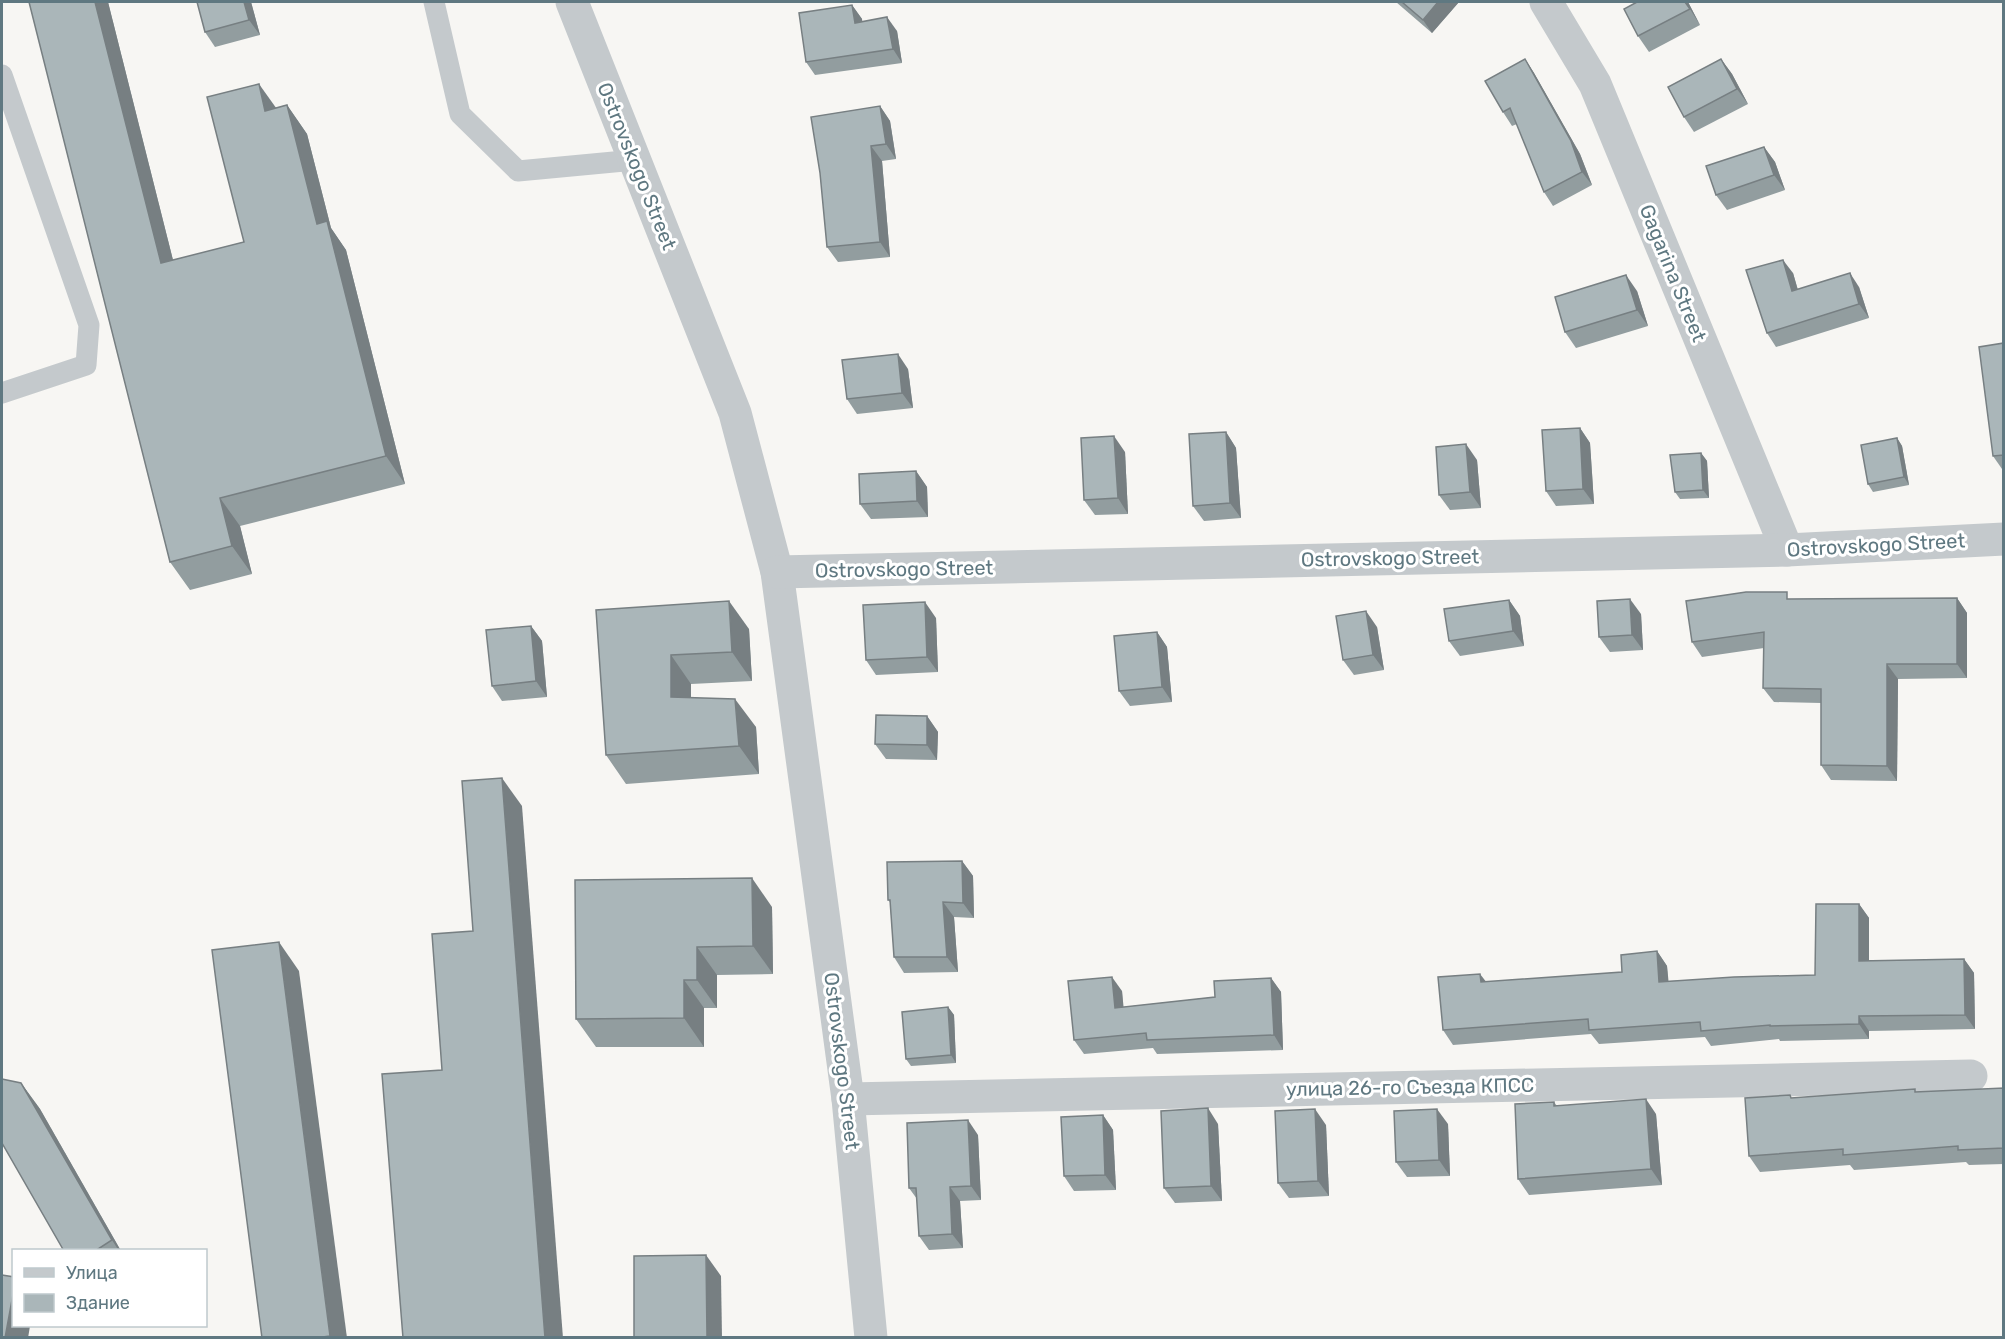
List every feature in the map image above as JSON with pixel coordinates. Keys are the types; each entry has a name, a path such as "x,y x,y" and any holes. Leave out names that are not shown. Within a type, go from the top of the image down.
{"street":[{"name":"Ostrovskogo Street","path":"572,2 735,414 777,572 848,1099 871,1338"},
{"name":"Gagarina Street","path":"1546,2 1595,84 1787,550"},
{"name":"Ostrovskogo Street","path":"777,572 1787,550 2004,539"},
{"name":"улица 26-го Съезда КПСС","path":"848,1099 1971,1076"}],"lane":[{"path":"434,2 460,114 518,171 634,160"},
{"path":"2,75 89,325 86,365 2,393"}],"building":[{"path":"29,2 95,2 161,263 244,242 207,97 259,84 265,111 287,105 317,224 327,221 386,456 220,498 232,546 170,562"},
{"path":"197,2 244,2 249,20 205,32"},
{"path":"1402,2 1438,2 1423,20"},
{"path":"1637,2 1685,2 1690,9 1638,36 1624,9"},
{"path":"852,5 855,23 887,17 893,49 806,62 799,13"},
{"path":"1525,59 1571,141 1582,172 1544,192 1510,108 1503,112 1485,81"},
{"path":"1721,59 1737,89 1684,117 1668,87"},
{"path":"880,106 886,144 871,146 880,242 827,247 820,173 811,117"},
{"path":"1764,147 1774,175 1716,195 1706,166"},
{"path":"1783,260 1792,291 1850,273 1859,304 1767,333 1746,270"},
{"path":"1626,275 1637,310 1565,332 1555,297"},
{"path":"2004,343 2004,455 1993,456 1979,347"},
{"path":"898,354 902,393 847,399 842,360"},
{"path":"1580,428 1583,489 1546,491 1542,430"},
{"path":"1226,432 1230,503 1193,506 1189,434"},
{"path":"1114,436 1118,498 1084,500 1081,438"},
{"path":"1897,438 1904,477 1868,484 1861,445"},
{"path":"1466,444 1470,492 1439,495 1436,447"},
{"path":"1701,453 1703,490 1675,492 1670,455"},
{"path":"916,471 917,501 860,504 859,474"},
{"path":"1746,592 1787,592 1787,599 1957,598 1957,664 1887,664 1887,766 1821,765 1821,689 1763,688 1764,632 1692,642 1686,601"},
{"path":"1630,599 1632,635 1599,637 1597,601"},
{"path":"1509,600 1513,631 1449,641 1444,609"},
{"path":"729,601 732,652 671,655 671,697 735,699 739,746 606,755 596,610"},
{"path":"925,602 927,657 866,660 863,605"},
{"path":"1366,611 1373,655 1343,660 1336,616"},
{"path":"531,626 536,681 492,686 486,630"},
{"path":"1157,632 1162,687 1119,691 1114,636"},
{"path":"876,715 927,716 927,745 875,744"},
{"path":"502,778 545,1338 403,1338 382,1074 442,1070 432,934 473,931 462,781"},
{"path":"962,861 963,903 943,902 947,957 894,957 887,862"},
{"path":"752,878 753,946 697,947 697,980 684,980 684,1018 576,1019 575,880"},
{"path":"1816,904 1859,904 1859,961 1964,959 1965,1015 1859,1016 1859,1024 1770,1025 1701,1031 1700,1022 1589,1030 1588,1019 1443,1030 1438,977 1480,974 1481,982 1622,972 1621,955 1657,951 1659,982 1815,975"},
{"path":"279,942 330,1336 315,1338 262,1338 212,950"},
{"path":"1112,977 1115,1008 1215,997 1214,981 1271,978 1274,1035 1147,1040 1146,1033 1074,1040 1068,981"},
{"path":"948,1007 951,1055 906,1059 902,1012"},
{"path":"2,1079 21,1083 112,1240 98,1249 63,1249 2,1143"},
{"path":"2004,1088 2004,1148 1958,1150 1958,1146 1843,1155 1843,1149 1749,1156 1745,1098 1790,1095 1791,1098 1915,1089 1915,1092"},
{"path":"1646,1099 1651,1169 1518,1179 1515,1104 1554,1102 1554,1106"},
{"path":"1208,1108 1211,1186 1164,1188 1161,1111"},
{"path":"1315,1109 1318,1181 1278,1183 1275,1111"},
{"path":"1437,1109 1439,1160 1396,1162 1394,1111"},
{"path":"1103,1115 1105,1175 1064,1176 1061,1117"},
{"path":"968,1120 971,1186 950,1187 952,1234 919,1236 916,1188 909,1188 907,1123"},
{"path":"706,1255 707,1338 634,1338 634,1256"},
{"path":"2,1275 12,1277 12,1300 5,1338 2,1338"}]}
